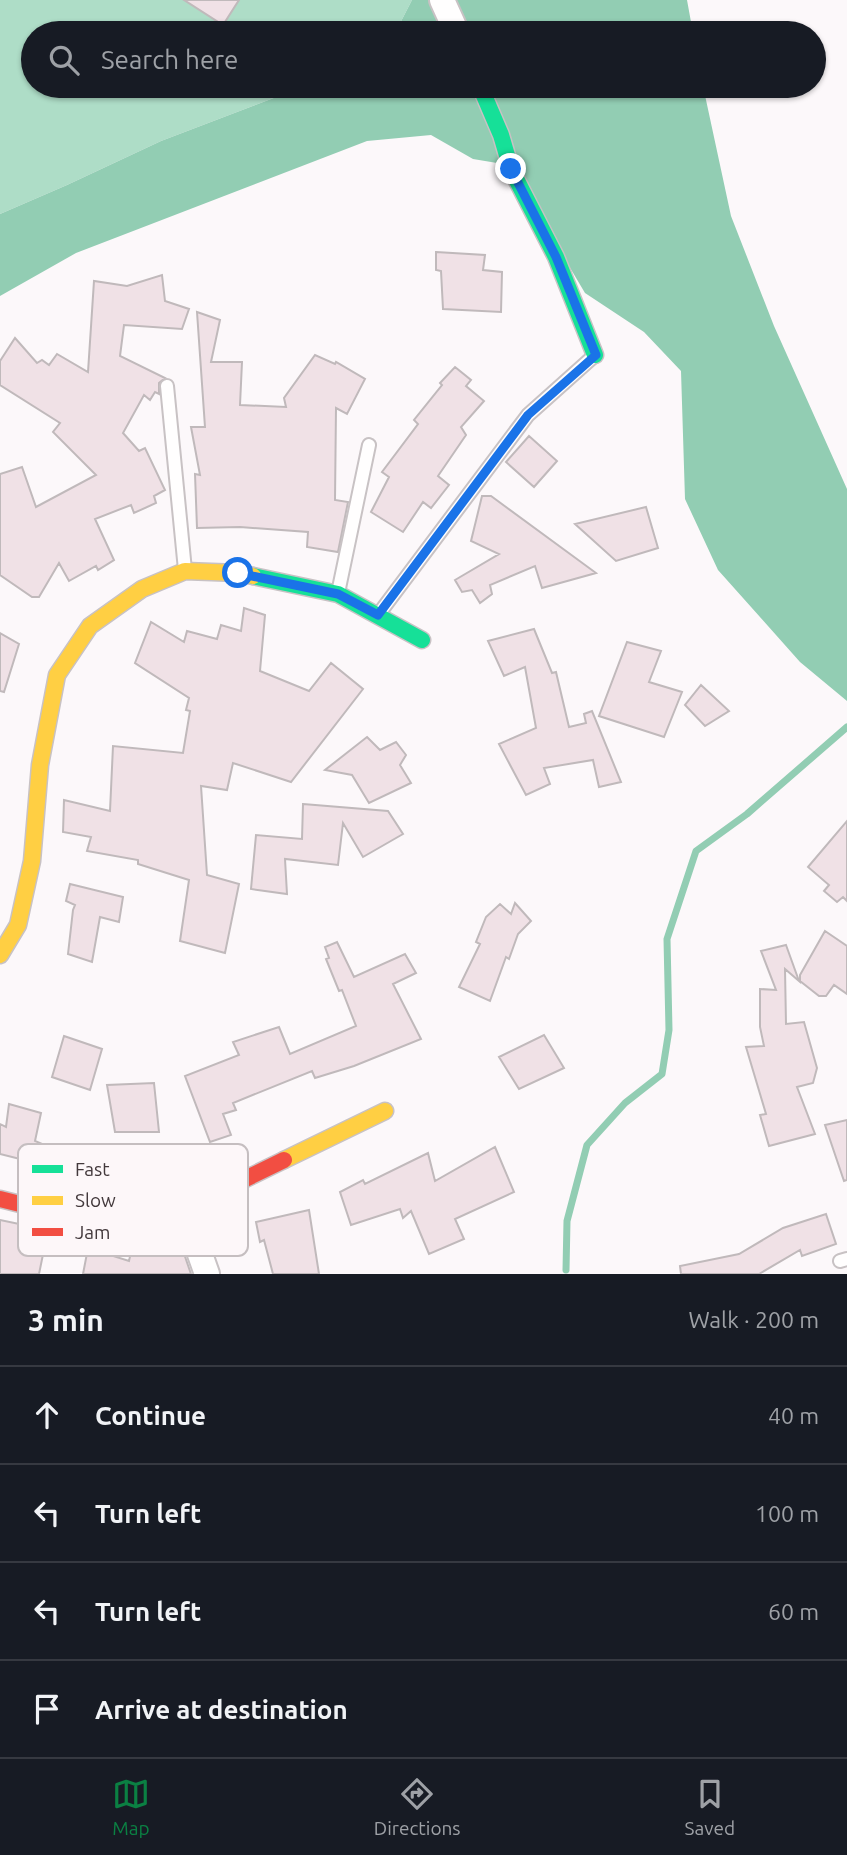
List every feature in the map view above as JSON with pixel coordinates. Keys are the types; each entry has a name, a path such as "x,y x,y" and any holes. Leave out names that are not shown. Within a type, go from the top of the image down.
{"street":[{"path":"442,0 452,21"},
{"path":"485,98 501,135 511,169 556,257 596,355"},
{"path":"0,956 18,925 32,861 40,765 57,675 90,626 142,589 186,570 238,573 338,594 422,640"},
{"path":"248,1178 385,1111"},
{"path":"0,1199 18,1204"},
{"path":"201,1256 207,1274"}],"lane":[{"path":"378,615 528,415 596,355"},
{"path":"167,386 186,570"},
{"path":"338,594 369,445"}],"shaded area":[{"path":"0,0 412,0 401,21 21,21 21,98 274,98 161,141 0,214"},
{"path":"412,0 687,0 691,21 401,21"},
{"path":"274,98 706,98 731,216 774,326 847,489 847,701 800,662 718,570 685,499 681,371 644,332 585,293 509,165 473,159 431,135 367,141 76,253 0,296 0,214 161,141"}],"building":[{"path":"184,0 239,0 226,21 217,21"},
{"path":"436,252 485,255 483,270 502,272 501,312 443,309 441,271 436,270"},
{"path":"162,275 165,301 189,309 182,329 124,325 120,356 165,378 159,383 159,394 155,392 150,400 144,395 123,433 139,451 145,448 165,490 154,496 156,503 134,513 131,505 95,519 114,560 98,570 96,566 69,581 59,563 39,597 32,597 0,575 0,474 22,467 36,507 96,475 53,432 60,423 0,385 0,361 15,338 37,363 42,360 49,365 57,354 88,372 94,281 127,286"},
{"path":"197,312 220,320 211,362 242,362 240,405 286,407 284,398 315,355 335,364 336,362 365,379 347,414 336,408 335,500 348,502 338,552 307,547 308,532 240,527 197,528 195,474 200,475 191,427 205,427"},
{"path":"455,367 471,380 466,386 484,401 461,427 466,435 438,476 449,485 431,508 423,502 403,532 371,512 389,477 382,472 418,424 414,420"},
{"path":"529,436 557,461 534,487 506,462"},
{"path":"482,496 491,496 596,573 542,588 535,566 490,585 492,594 480,603 472,590 462,592 455,580 499,554 471,541"},
{"path":"646,507 658,548 616,561 575,524"},
{"path":"244,608 265,615 260,671 309,691 331,663 363,689 291,782 233,763 227,790 201,786 207,875 239,884 225,953 180,941 189,880 138,864 138,860 87,851 91,837 63,832 64,800 110,811 113,746 183,753 190,711 186,710 189,698 135,663 151,622 184,642 187,631 217,639 221,625 241,631"},
{"path":"534,629 552,673 556,672 569,727 586,723 584,714 592,711 621,782 599,787 593,760 544,768 550,784 526,795 499,744 536,728 525,667 504,676 488,641"},
{"path":"0,633 19,644 4,692 0,691"},
{"path":"627,642 661,651 649,682 682,692 664,737 599,716"},
{"path":"701,685 729,711 705,726 685,705"},
{"path":"367,737 380,750 396,742 406,755 400,765 411,783 369,803 352,775 325,770"},
{"path":"303,804 388,811 403,834 363,857 343,823 338,865 285,859 287,894 251,889 256,835 302,839"},
{"path":"847,821 847,901 843,897 837,902 824,891 829,885 808,867"},
{"path":"70,884 123,897 119,922 100,917 92,962 68,954 75,905 66,901"},
{"path":"515,903 531,921 518,934 509,959 506,957 490,1001 459,987 480,944 476,942 486,917 500,904 511,914"},
{"path":"825,931 847,946 847,994 834,985 826,996 819,996 800,981 800,975"},
{"path":"337,942 354,977 405,954 416,973 393,984 421,1039 354,1066 315,1078 312,1071 233,1103 236,1110 223,1114 231,1135 210,1142 185,1076 239,1055 233,1042 279,1027 290,1054 356,1026 326,959 329,958 325,947"},
{"path":"786,945 799,981 785,969 786,1024 804,1022 817,1068 813,1083 797,1087 815,1134 769,1146 760,1115 766,1114 746,1047 764,1046 760,1027 760,989 776,990 761,951"},
{"path":"544,1035 564,1068 519,1089 499,1057"},
{"path":"64,1036 102,1049 90,1090 52,1077"},
{"path":"154,1083 159,1132 115,1132 107,1085"},
{"path":"9,1104 41,1113 35,1141 42,1144 18,1144 18,1158 0,1154 0,1124 6,1127"},
{"path":"847,1120 847,1180 844,1181 825,1125"},
{"path":"495,1147 514,1192 455,1219 464,1239 429,1254 411,1211 403,1218 400,1209 351,1225 340,1192 363,1180 365,1184 428,1153 435,1181"},
{"path":"309,1210 319,1274 273,1274 264,1240 260,1242 256,1222"},
{"path":"826,1214 836,1244 802,1256 800,1250 759,1274 681,1274 680,1266 739,1254 783,1228"},
{"path":"0,1220 18,1224 18,1256 43,1256 39,1274 0,1274"},
{"path":"86,1256 113,1256 129,1261 130,1256 185,1256 191,1274 83,1274"}],"waterway":[{"path":"566,1270 567,1221 587,1145 625,1103 662,1074 669,1030 667,939 696,851 747,814 847,727"}],"traffic: fast":[{"path":"485,98 501,135 511,169 556,257 595,355"},
{"path":"253,576 338,594 422,640"}],"traffic: slow":[{"path":"0,955 18,925 32,861 40,765 57,675 90,626 142,589 185,571 253,576"},
{"path":"284,1160 385,1111"}],"traffic: jam":[{"path":"248,1178 284,1160"},
{"path":"0,1199 18,1204"}],"route":[{"path":"238,573 338,594 378,615 528,415 596,355 556,257 511,169"}]}
